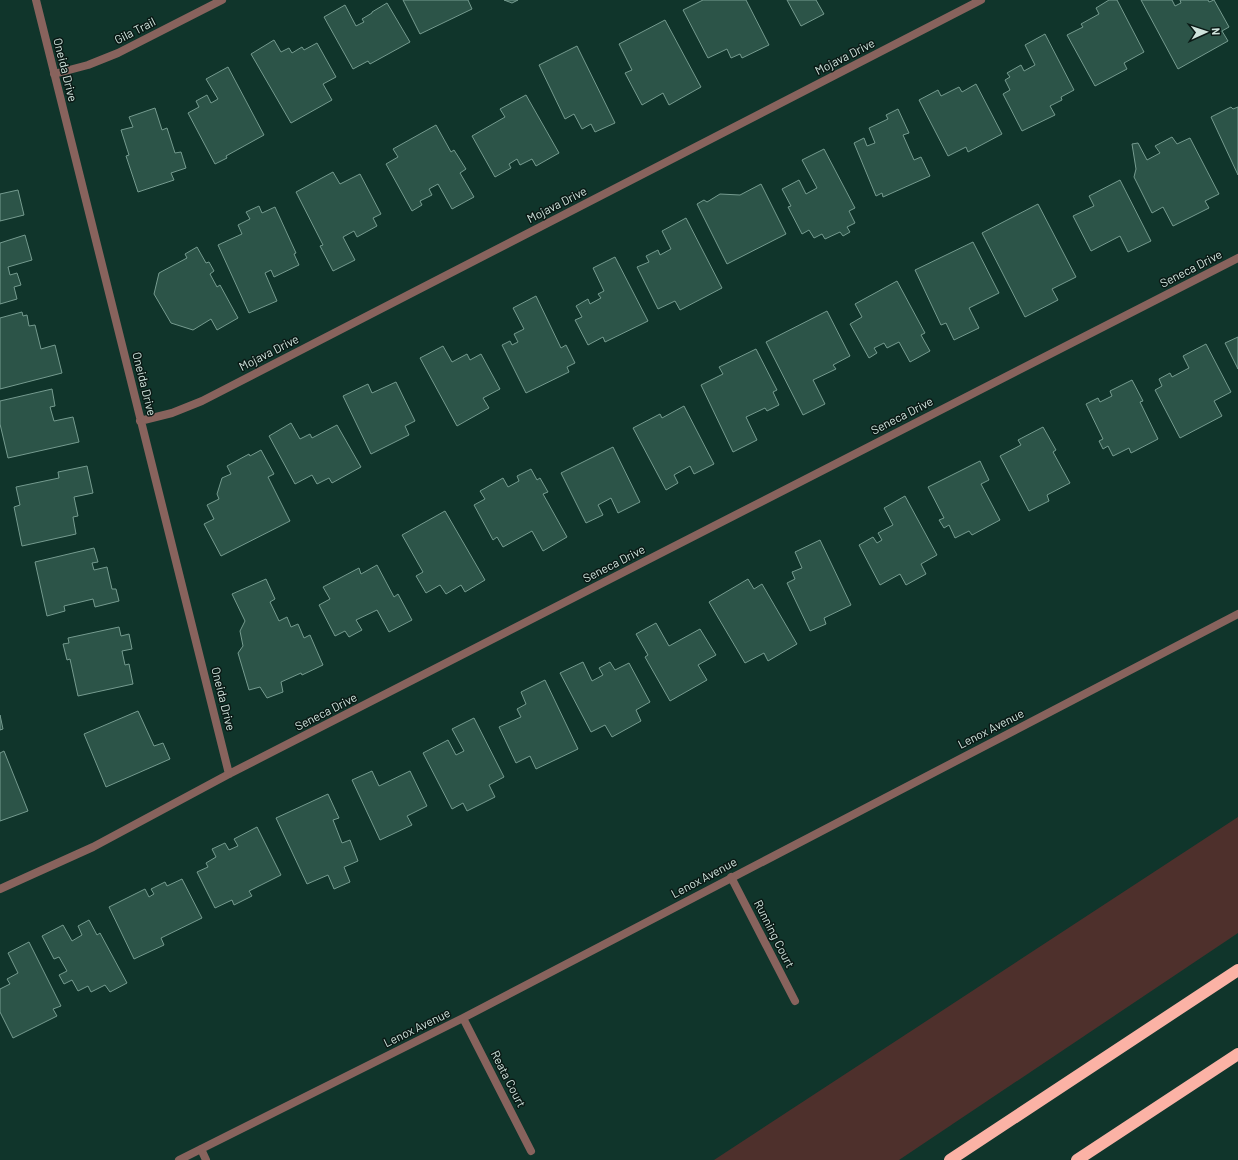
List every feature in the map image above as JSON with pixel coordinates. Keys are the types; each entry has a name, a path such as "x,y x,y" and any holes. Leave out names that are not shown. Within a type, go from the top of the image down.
{"highway":[{"path":"950,1160 1238,970"},
{"path":"1077,1160 1238,1054"}],"street":[{"name":"Oneida Drive","path":"36,0 229,774"},
{"name":"Gila Trail","path":"54,74 108,58 222,0"},
{"name":"Mojava Drive","path":"140,421 172,412 202,401 981,0"},
{"name":"Seneca Drive","path":"0,889 93,847 229,774 1238,258"},
{"name":"Lenox Avenue","path":"179,1160 463,1018 1238,614"},
{"name":"Running Court","path":"731,877 795,1001"},
{"name":"Reata Court","path":"463,1018 531,1151"},
{"path":"201,1149 206,1160"}],"shaded area":[{"path":"1238,817 1238,933 899,1160 714,1160"}],"building":[{"path":"403,0 468,0 472,9 420,34"},
{"path":"504,0 518,0 512,3"},
{"path":"703,0 746,0 769,45 742,58 740,54 731,58 727,49 708,58 683,10"},
{"path":"787,0 816,0 824,14 801,26"},
{"path":"1109,0 1117,0 1144,52 1124,63 1127,69 1095,86 1067,35 1083,27 1081,24 1099,14 1096,8"},
{"path":"1141,0 1172,0 1175,6 1181,3 1180,0 1208,0 1209,2 1214,0 1229,27 1222,31 1228,41 1178,69"},
{"path":"387,3 410,42 370,64 368,61 353,69 324,17 345,5 356,26 364,22 362,19"},
{"path":"665,20 701,87 669,105 663,93 642,105 625,73 632,70 619,44"},
{"path":"1045,34 1074,90 1061,97 1062,100 1050,106 1055,115 1022,131 1003,94 1010,90 1005,80 1010,77 1007,73 1021,65 1024,71 1035,65 1025,45"},
{"path":"274,40 281,52 289,48 292,53 302,47 304,50 317,43 336,77 323,84 332,100 291,123 251,54"},
{"path":"577,46 615,123 595,132 591,124 582,129 574,114 565,119 539,65"},
{"path":"228,67 264,135 226,156 227,158 215,164 188,113 199,107 196,101 207,95 211,103 218,99 206,79"},
{"path":"976,84 1002,134 968,152 966,147 948,156 919,100 938,90 941,96 959,87 962,92"},
{"path":"526,95 559,153 536,166 532,159 520,165 517,159 509,164 511,168 495,177 472,136 505,117 500,109"},
{"path":"1231,107 1233,109 1238,107 1238,175 1211,117"},
{"path":"155,108 162,130 167,128 175,153 181,152 186,168 171,173 174,180 138,192 126,156 129,155 121,130 133,127 129,117"},
{"path":"898,109 909,133 903,135 914,160 921,157 930,176 883,197 882,193 876,196 854,143 864,138 867,146 875,143 869,128 888,119 886,115"},
{"path":"436,125 451,152 454,150 466,169 460,173 474,197 452,209 438,184 429,189 432,195 420,201 422,205 412,211 386,164 398,157 393,149"},
{"path":"1172,137 1177,144 1190,138 1219,194 1205,201 1209,208 1173,226 1163,207 1152,213 1134,177 1136,169 1132,144 1138,143 1147,160 1160,153 1155,146"},
{"path":"824,149 855,208 849,211 855,223 847,227 850,232 843,236 840,232 825,239 822,234 814,238 809,230 802,234 788,207 791,206 782,189 799,180 806,194 817,188 802,160"},
{"path":"333,172 340,184 360,174 381,214 373,218 377,226 357,237 354,231 343,237 355,260 333,271 320,246 323,245 296,192"},
{"path":"1120,180 1151,241 1128,252 1120,236 1091,251 1073,216 1094,206 1089,196"},
{"path":"761,184 786,234 727,264 697,204 704,200 707,202 720,194 740,195"},
{"path":"18,190 24,215 0,221 0,194"},
{"path":"1038,204 1076,277 1052,289 1058,300 1025,317 982,233"},
{"path":"259,206 262,213 275,207 296,253 294,254 299,265 274,277 271,270 265,273 277,301 249,313 218,245 242,234 238,225 250,219 246,212"},
{"path":"686,218 722,288 680,310 675,301 658,309 637,267 649,262 646,256 658,250 660,255 671,249 662,231"},
{"path":"25,235 32,260 8,267 10,275 17,273 21,285 14,287 17,299 0,304 0,243"},
{"path":"973,242 999,293 969,308 979,328 954,340 946,323 941,325 915,270"},
{"path":"197,247 206,263 209,262 214,271 210,274 217,287 220,285 238,318 217,330 211,319 193,330 171,323 154,294 159,273 187,258 185,254"},
{"path":"615,257 648,321 605,342 603,337 588,345 575,320 582,317 576,306 588,299 590,304 601,298 598,294 604,291 593,268"},
{"path":"897,281 925,333 921,335 930,351 910,362 899,342 887,348 884,343 874,348 877,353 869,358 850,324 862,317 855,304"},
{"path":"536,296 561,348 566,345 575,363 567,367 569,372 526,393 502,345 510,341 512,345 518,342 514,334 524,329 513,308"},
{"path":"827,311 850,356 833,365 836,369 813,380 825,404 803,415 766,342"},
{"path":"22,312 23,316 27,315 29,326 35,325 41,349 55,345 62,373 0,389 0,318"},
{"path":"1238,337 1238,369 1225,343"},
{"path":"1206,344 1231,392 1214,401 1222,416 1180,438 1155,390 1162,386 1159,379 1170,373 1172,377 1189,368 1183,356"},
{"path":"443,346 452,362 467,354 470,360 481,354 500,389 483,398 489,408 457,426 420,358"},
{"path":"756,349 777,390 773,392 779,405 767,411 765,408 746,417 757,440 733,452 701,385 723,374 719,367"},
{"path":"1132,380 1143,401 1140,402 1158,439 1131,453 1129,448 1113,456 1108,446 1103,449 1099,441 1103,439 1086,404 1098,398 1100,402 1112,396 1110,391"},
{"path":"396,382 415,421 405,426 409,435 371,454 343,396 368,384 372,393"},
{"path":"52,389 55,406 50,407 54,421 73,417 79,442 8,458 0,424 0,401"},
{"path":"684,406 714,464 694,474 690,466 674,475 678,483 666,490 633,428 660,414 662,418"},
{"path":"291,423 300,439 310,434 312,438 337,425 361,467 332,483 329,478 317,484 312,475 295,484 269,436"},
{"path":"1043,427 1056,450 1053,452 1070,483 1047,495 1049,501 1029,511 1000,456 1021,445 1018,440"},
{"path":"613,447 640,502 618,513 611,498 598,505 603,515 586,523 561,473"},
{"path":"261,450 274,474 268,477 290,521 221,556 204,524 214,519 207,505 219,499 217,494 222,478 231,474 227,466 249,454 250,456"},
{"path":"980,461 989,480 981,484 1000,520 972,535 969,531 955,538 949,525 944,528 939,520 944,518 928,487"},
{"path":"87,466 93,493 74,497 78,516 73,517 76,534 22,546 14,507 20,505 16,487 59,478 58,472"},
{"path":"531,469 537,480 540,478 548,492 543,494 567,537 543,551 532,531 503,547 497,537 493,540 474,505 485,499 480,491 503,478 508,487 519,481 517,476"},
{"path":"905,496 937,555 921,564 926,574 906,585 900,574 880,585 859,545 873,537 877,543 882,540 878,533 893,525 884,508"},
{"path":"445,511 485,580 465,592 461,585 446,594 440,585 426,593 416,576 423,572 402,535"},
{"path":"820,540 851,605 824,618 826,624 810,631 787,583 795,579 792,572 802,568 795,552"},
{"path":"94,548 98,562 92,563 94,570 107,567 112,589 116,589 119,601 95,607 93,599 64,606 65,611 47,616 35,562"},
{"path":"377,565 394,597 398,594 412,620 389,632 377,610 356,620 362,630 349,637 345,631 335,636 319,605 330,599 323,587 359,568 361,574"},
{"path":"266,579 275,599 270,602 279,621 287,617 291,627 298,624 304,638 310,635 323,665 302,675 301,673 281,682 283,692 267,698 260,687 249,690 238,653 243,646 240,631 245,621 232,594"},
{"path":"748,579 754,589 762,584 797,644 768,661 764,653 745,663 709,602"},
{"path":"656,623 669,646 700,629 716,655 698,665 707,680 670,701 645,657 648,655 636,634"},
{"path":"119,627 121,636 129,634 132,649 122,651 125,665 129,664 133,684 78,696 70,659 67,660 63,644 69,643 68,638"},
{"path":"583,662 592,681 603,675 599,668 610,662 615,670 629,663 650,702 636,710 641,721 612,737 605,725 591,732 560,673"},
{"path":"545,680 578,749 536,769 530,756 516,763 499,727 521,717 517,709 526,704 521,692"},
{"path":"138,711 154,746 163,743 170,759 106,787 84,734"},
{"path":"0,715 3,729 0,730"},
{"path":"474,718 504,777 489,785 495,797 467,811 463,803 452,809 423,753 448,740 456,755 464,751 452,729"},
{"path":"4,751 28,811 0,821 0,753"},
{"path":"372,771 379,786 410,771 427,806 407,816 412,825 380,840 352,780"},
{"path":"328,794 339,818 333,820 342,843 350,840 358,861 344,867 350,882 334,889 328,875 307,884 276,818"},
{"path":"257,827 281,875 249,891 252,896 234,905 232,900 215,908 197,872 208,867 206,863 216,857 212,849 225,843 229,850 238,846 234,839"},
{"path":"182,879 202,918 161,938 164,945 134,959 109,907 145,889 149,897 154,894 151,889 165,882 167,886"},
{"path":"89,920 97,935 100,933 127,983 110,992 105,985 91,992 88,986 78,991 72,980 64,984 59,975 67,971 59,957 54,959 42,936 63,925 72,941 82,935 78,926"},
{"path":"29,942 61,1006 53,1009 57,1016 13,1038 0,1012 0,989 10,984 7,979 18,973 8,953"}]}
